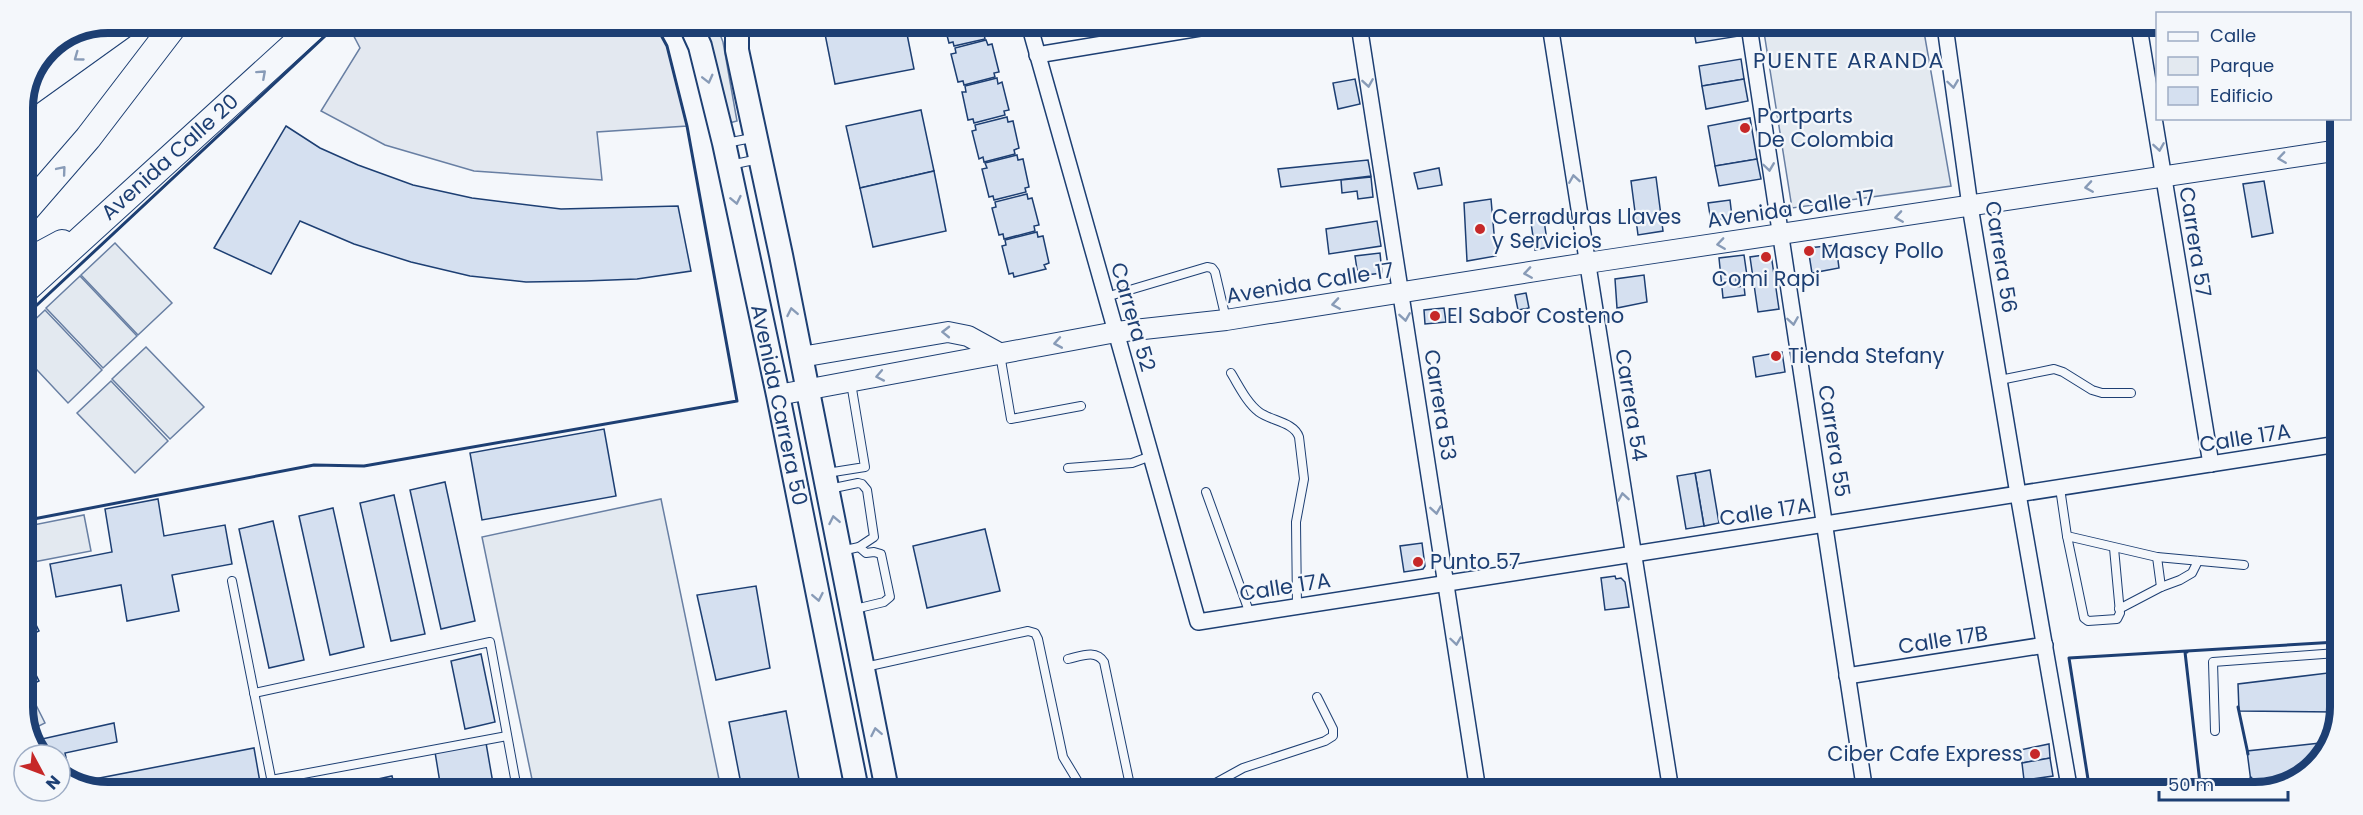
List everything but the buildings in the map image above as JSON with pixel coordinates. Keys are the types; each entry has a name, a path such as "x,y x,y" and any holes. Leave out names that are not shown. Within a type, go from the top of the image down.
{"highway":[{"path":"36,87 111,33"},
{"path":"33,201 88,138 168,33"},
{"name":"Avenida Calle 20","path":"33,283 307,33"},
{"path":"33,259 94,226"}],"main road":[{"name":"Avenida Carrera 50","path":"694,33 700,46 729,165 778,395 855,782"},
{"name":"Avenida Carrera 50","path":"737,33 737,50 826,481 849,549 852,610 886,782"}],"street":[{"name":"Carrera 52","path":"1031,33 1198,622"},
{"path":"1037,55 1170,33"},
{"name":"Carrera 53","path":"1360,33 1477,782"},
{"name":"Carrera 54","path":"1551,33 1670,782"},
{"name":"Carrera 55","path":"1750,33 1863,782"},
{"name":"Carrera 56","path":"1946,33 1971,206 2018,494 2069,782"},
{"name":"Carrera 57","path":"2140,33 2211,464"},
{"name":"Avenida Calle 17","path":"778,395 1116,332 1226,320 1401,294 1587,263 2330,151"},
{"path":"801,357 948,332 968,336 999,353"},
{"name":"Calle 17A","path":"1198,622 2330,445"},
{"name":"Calle 17B","path":"1847,676 2045,645"}],"lane":[{"path":"724,143 758,148"},
{"path":"729,165 758,148"},
{"path":"1106,297 1207,267 1212,268 1226,320"},
{"path":"999,353 1011,419 1081,406"},
{"path":"2000,380 2054,369 2092,390 2102,393 2131,393"},
{"path":"1231,373 1253,407 1267,417 1297,431 1299,437 1304,479 1296,522 1297,607"},
{"path":"826,481 865,466 851,382"},
{"path":"1068,468 1132,463 1151,456"},
{"path":"826,481 858,483 865,486 874,537 849,549"},
{"path":"2060,488 2067,536 2084,618 2088,621 2117,619 2119,609 2114,548"},
{"path":"1206,492 1250,614"},
{"path":"2067,536 2157,557 2244,565"},
{"path":"849,549 881,554 890,597 884,602 852,610"},
{"path":"2157,557 2161,587"},
{"path":"2119,609 2192,573 2198,561"},
{"path":"232,581 272,782"},
{"path":"863,667 1028,632 1035,633 1063,757 1078,782"},
{"path":"254,693 490,642 516,782"},
{"path":"1068,659 1094,654 1104,662 1129,782"},
{"path":"2215,731 2213,662 2330,654"},
{"path":"1218,782 1243,768 1325,741 1333,736 1333,729 1317,698"},
{"path":"282,782 507,736"}],"green space":[{"path":"704,33 720,33 723,42 737,121 729,123"},
{"path":"1764,33 1924,33 1951,186 1792,208"},
{"path":"115,243 172,303 138,335 81,275"},
{"path":"80,276 137,336 103,368 46,308"},
{"path":"45,310 102,370 68,403 33,366 33,321"},
{"path":"146,347 204,407 170,439 112,379"},
{"path":"111,381 168,441 135,473 77,413"},
{"path":"661,499 720,782 533,782 482,537"},
{"path":"84,515 91,551 33,562 33,525"},
{"path":"33,699 45,723 36,728"}],"shaded area":[{"path":"352,33 660,33 667,46 687,126 597,132 602,180 474,171 385,145 321,111 360,48"}],"wall":[{"path":"33,309 328,33"},
{"path":"33,519 314,465 364,466 737,401 687,126 667,46 660,33"},
{"path":"2088,782 2069,658 2330,642"},
{"path":"2187,652 2185,652 2200,782"},
{"path":"2238,707 2248,754"},
{"path":"2251,778 2251,782"}],"place":[{"name":"Portparts De Colombia","path":"1745,128"},
{"name":"Cerraduras Llaves y Servicios","path":"1480,229"},
{"name":"Mascy Pollo","path":"1809,251"},
{"name":"Comi Rapi","path":"1766,257"},
{"name":"El Sabor Costeno","path":"1435,316"},
{"name":"Tienda Stefany","path":"1776,356"},
{"name":"Punto 57","path":"1418,562"},
{"name":"Ciber Cafe Express","path":"2035,754"}],"district":[{"name":"PUENTE ARANDA","path":"1849,60"}]}
